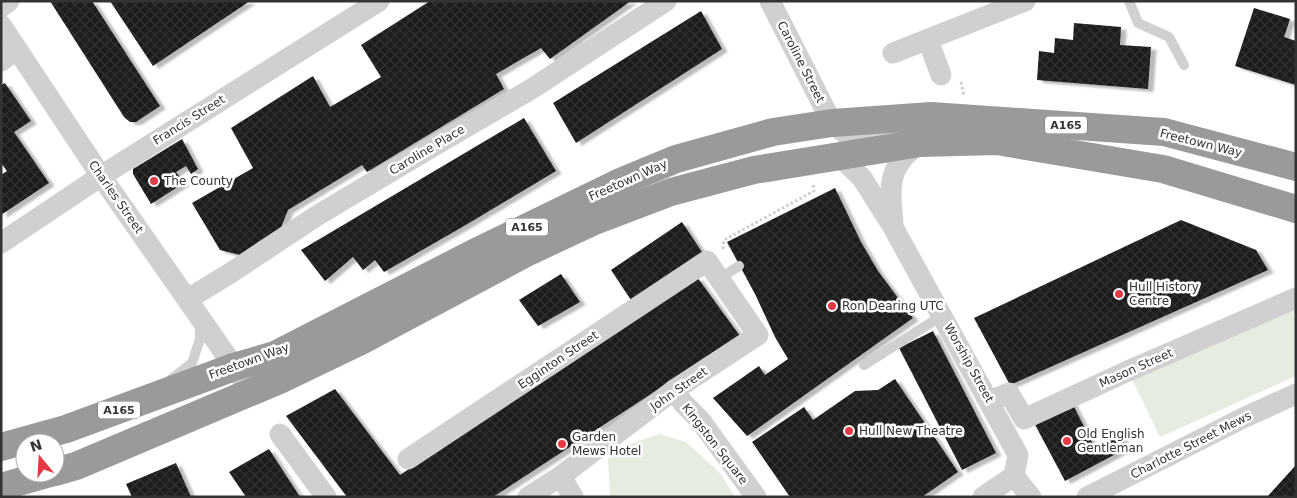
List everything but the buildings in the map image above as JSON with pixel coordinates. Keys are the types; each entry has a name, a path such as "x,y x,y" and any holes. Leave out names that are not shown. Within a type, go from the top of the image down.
{"highway":[{"name":"Freetown Way","path":"1,448 66,429 234,367 275,354 476,252 635,176 676,160 774,132 832,123 931,116 1164,132 1296,167"},
{"name":"Freetown Way","path":"65,471 253,392 361,341 528,252 592,222 671,192 754,170 920,143 997,140 1163,168 1296,209"},
{"name":"Freetown Way","path":"1,487 20,483"}],"street":[{"path":"1,7 9,1"},
{"name":"Francis Street","path":"1,243 101,176 379,1"},
{"name":"Caroline Place","path":"188,299 318,215 533,88 666,1"},
{"name":"Caroline Street","path":"770,1 832,123"},
{"path":"893,53 1025,1"},
{"name":"Charles Street","path":"1,25 9,55 101,176 253,392"},
{"path":"928,40 941,74"},
{"path":"832,123 846,134 920,143"},
{"path":"893,227 890,190 892,177 898,163 908,151 920,143"},
{"name":"Worship Street","path":"838,155 862,178 893,227 943,315 1018,455 1014,476"},
{"name":"John Street","path":"528,497 561,476 674,390 758,335 731,271 707,261"},
{"name":"Egginton Street","path":"408,459 707,261"},
{"name":"Mason Street","path":"990,401 1009,392 1024,419 1128,371 1296,298"},
{"name":"Kingston Square","path":"674,390 683,403 700,420 756,497"},
{"name":"Charlotte Street Mews","path":"1087,497 1243,418 1296,394"},
{"path":"280,434 326,497"},
{"path":"561,476 573,497"},
{"path":"983,497 1014,476 1032,497"}],"lane":[{"path":"1129,1 1138,23 1169,37 1184,65"},
{"path":"864,365 943,315"},
{"path":"144,400 192,362 200,339 200,317"},
{"path":"133,453 157,432"},
{"path":"65,473 108,464"}],"path":[{"path":"731,271 723,250 724,240 814,191 808,160"}],"shaded area":[{"path":"1296,298 1296,376 1160,437 1128,371"},
{"path":"659,434 686,442 721,474 735,497 610,497 608,459 625,446"}],"place":[{"name":"The County","path":"154,181"},
{"name":"Hull History Centre","path":"1119,294"},
{"name":"Ron Dearing UTC","path":"832,306"},
{"name":"Hull New Theatre","path":"849,431"},
{"name":"Old English Gentleman","path":"1067,441"},
{"name":"Garden Mews Hotel","path":"562,444"}]}
